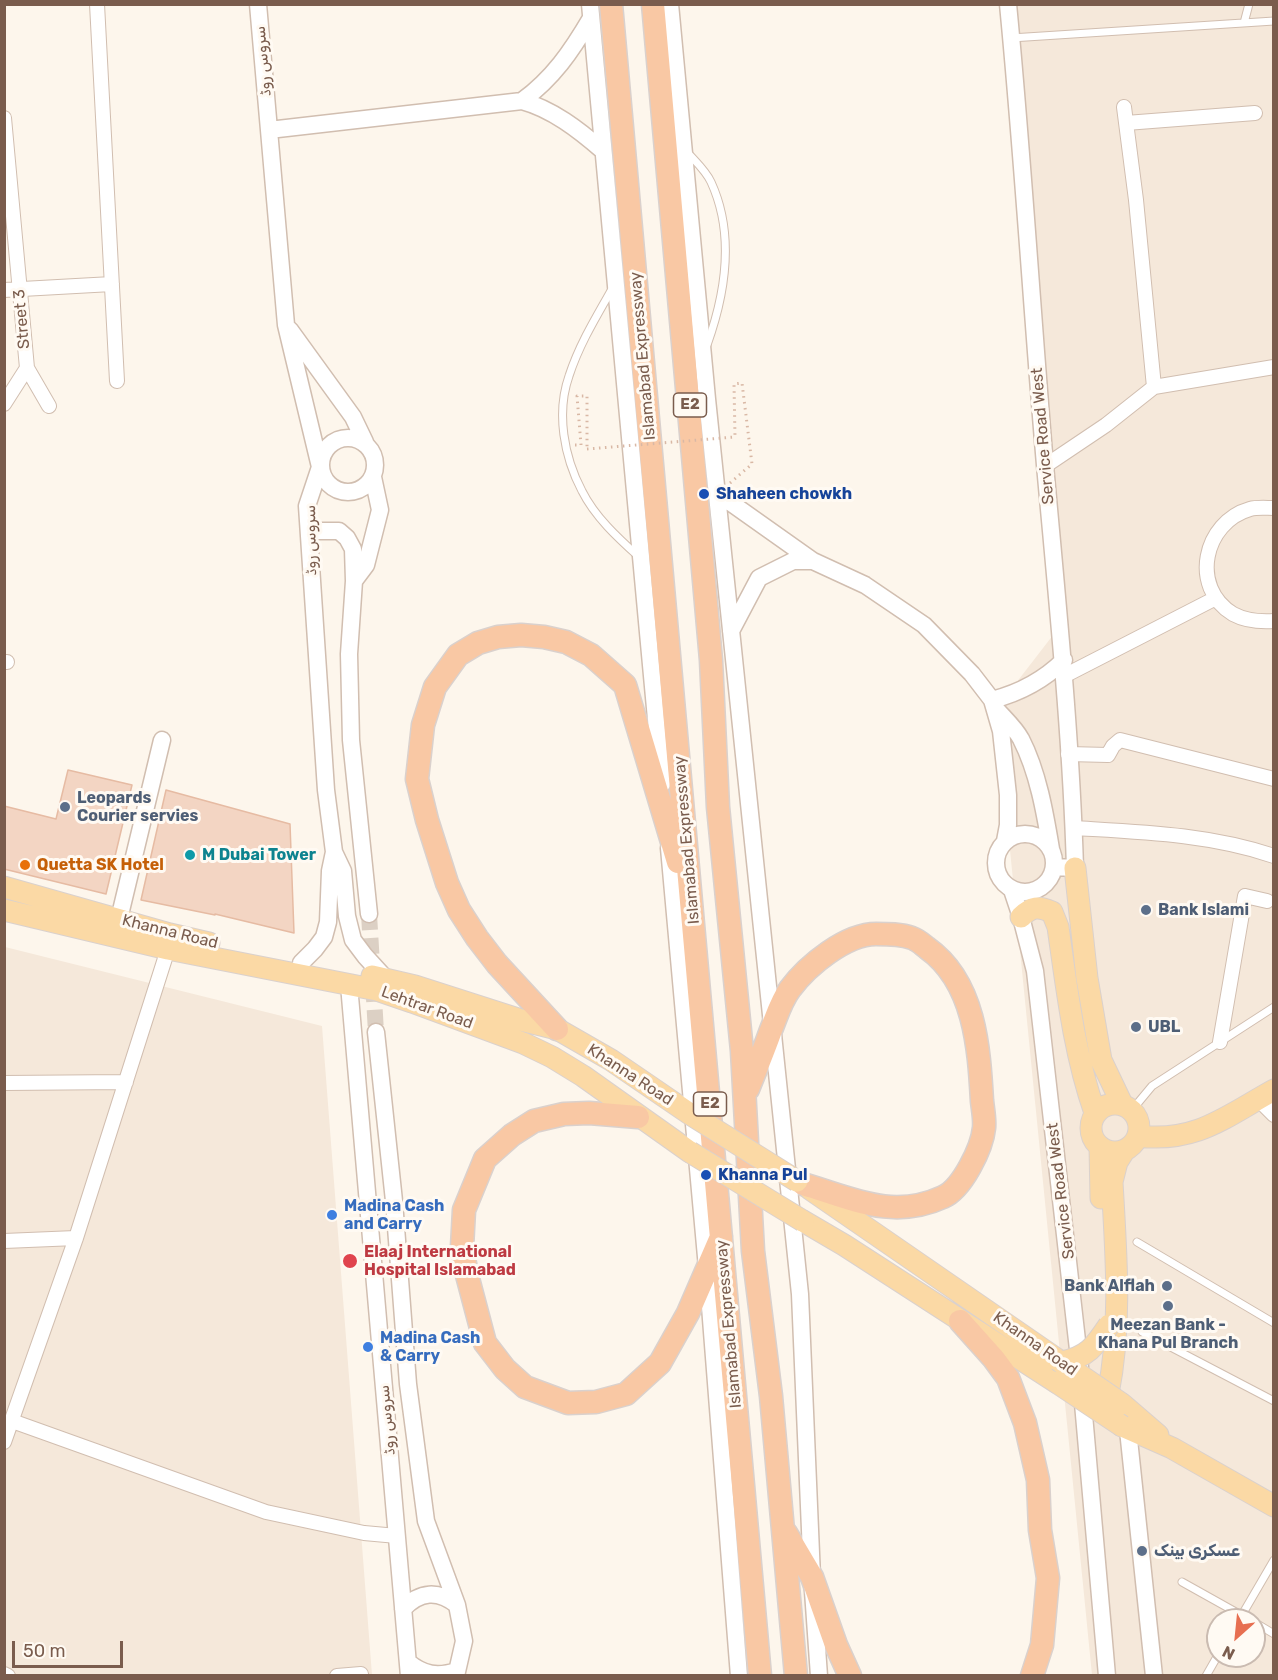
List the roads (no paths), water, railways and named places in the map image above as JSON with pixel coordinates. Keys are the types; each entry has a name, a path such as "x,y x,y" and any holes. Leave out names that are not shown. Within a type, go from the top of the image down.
{"highway":[{"name":"Islamabad Expressway","path":"611,4 694,915 760,1676"},
{"name":"Islamabad Expressway","path":"653,4 711,660 718,807 742,1051 753,1251 771,1396 796,1676"},
{"path":"557,1029 497,964 459,910 447,883 426,820 417,779 423,725 435,687 458,655 478,643 498,637 521,635 544,637 566,642 591,655 625,685 694,915"},
{"path":"744,1096 780,1006 790,989 803,974 832,950 849,940 869,934 892,934 913,938 938,956 951,972 971,1015 979,1053 984,1128 971,1164 958,1185 946,1196 912,1207 897,1209 878,1206 800,1183"},
{"path":"638,1117 589,1113 564,1114 534,1121 512,1135 485,1159 464,1210 462,1247 466,1275 485,1343 505,1369 525,1387 568,1404 596,1402 626,1394 660,1363 688,1313 722,1236"},
{"path":"960,1321 1008,1378 1025,1423 1038,1480 1040,1530 1048,1578 1042,1645 1032,1676"},
{"path":"784,1529 812,1577 836,1645 850,1676"}],"main road":[{"path":"1065,867 1101,1060 1131,1125 1112,1182 1118,1323 1114,1364 1115,1399"},
{"name":"Khanna Road","path":"4,887 170,934 386,979 557,1029 611,1060 690,1114 800,1183 1059,1368 1125,1428 1172,1448 1274,1506"},
{"path":"1021,917 1035,907 1043,908 1052,912 1058,927 1073,1028 1083,1075 1095,1113 1091,1127 1092,1135 1100,1147 1099,1166 1109,1325 1088,1353 1059,1368"},
{"name":"Lehtrar Road","path":"4,910 168,949 377,990 523,1043 583,1076 690,1152 803,1221"},
{"path":"1131,1125 1169,1124 1189,1120 1208,1112 1274,1075"},
{"path":"1095,1113 1107,1105 1131,1125 1173,1138 1190,1134 1217,1122 1266,1094"},
{"path":"1100,1147 1116,1152 1131,1125"},
{"name":"Khanna Road","path":"803,1221 960,1321 1059,1368 1115,1399 1172,1448"}],"street":[{"path":"97,4 117,381"},
{"name":"سروس روڈ","path":"258,4 286,325 320,467 307,506 326,790 334,852 330,871 328,922 324,937 301,963"},
{"path":"670,4 703,356 800,1294 812,1577 819,1676"},
{"name":"Service Road West","path":"1008,4 1059,671 1074,828 1065,867"},
{"path":"522,101 543,86 560,66 590,11"},
{"path":"590,11 707,1268 739,1676"},
{"path":"269,130 522,101 564,121 602,150"},
{"path":"1124,107 1136,200 1154,387"},
{"path":"1126,123 1255,113"},
{"name":"Street 3","path":"4,118 27,368 49,405"},
{"path":"4,290 112,284"},
{"path":"286,325 353,417 365,442 373,452 376,464 374,477 380,510 366,565 354,581"},
{"path":"1045,466 1106,425 1154,387 1274,367"},
{"path":"5,400 27,368"},
{"path":"365,442 353,437 341,438 329,444 322,454 320,467 324,478 332,488 343,492 355,492 366,486 374,477"},
{"path":"717,494 813,561 865,585 924,625 999,702 1021,739 1036,780 1054,858 1065,867 1039,889 1030,892 1012,890 999,876 996,858 999,849 1012,836 1030,834 1038,837 1051,849"},
{"path":"1274,508 1252,508 1231,517 1215,533 1207,554 1207,577 1216,598 1233,613 1254,622 1274,621"},
{"path":"309,531 339,531 347,538 353,549 354,581 349,654 351,740 369,914"},
{"path":"731,631 759,578 793,561 813,561"},
{"path":"999,702 1059,671 1216,598"},
{"path":"999,702 1008,795 1008,825 1005,841"},
{"path":"119,920 162,740"},
{"path":"1068,754 1108,755 1120,740 1274,779"},
{"path":"1074,828 1154,833 1215,841 1274,856"},
{"path":"334,852 343,871 347,916 353,940 364,956 386,979"},
{"name":"Service Road West","path":"1012,890 1035,971 1075,1310 1107,1676"},
{"path":"1220,1042 1245,896 1267,901"},
{"path":"4,1442 76,1238 168,949"},
{"name":"سروس روڈ","path":"349,985 408,1669"},
{"path":"376,1032 394,1201 408,1384 426,1521 457,1605 464,1641 456,1673 431,1675 408,1669"},
{"path":"4,1083 126,1082"},
{"path":"1266,1094 1274,1115"},
{"path":"4,1241 76,1238"},
{"path":"12,1421 266,1512 364,1533 397,1536"},
{"path":"1125,1428 1154,1676"},
{"path":"403,1609 423,1594 447,1597 457,1605"},
{"path":"337,1676 361,1674"}],"lane":[{"path":"1244,23 1249,4"},
{"path":"1011,38 1274,21"},
{"path":"683,146 711,180 725,224 726,268 718,315 703,356"},
{"path":"615,284 581,345 568,378 562,408 566,445 582,492 601,519 641,559"},
{"path":"1131,1125 1152,1086 1274,1008"},
{"path":"1137,1242 1274,1323"},
{"path":"1142,1332 1274,1401"},
{"path":"1247,1608 1274,1560"},
{"path":"1182,1582 1225,1608"}],"tunnel":[{"path":"369,914 376,1032"}],"place":[{"name":"Shaheen chowkh","path":"704,494"},
{"name":"Leopards Courier servies","path":"65,807"},
{"name":"M Dubai Tower","path":"190,855"},
{"name":"Quetta SK Hotel","path":"25,865"},
{"name":"Bank Islami","path":"1146,910"},
{"name":"UBL","path":"1136,1027"},
{"name":"Khanna Pul","path":"706,1175"},
{"name":"Madina Cash and Carry","path":"332,1215"},
{"name":"Elaaj International Hospital Islamabad","path":"350,1261"},
{"name":"Bank Alflah","path":"1167,1286"},
{"name":"Meezan Bank - Khana Pul Branch","path":"1168,1306"},
{"name":"Madina Cash & Carry","path":"368,1347"},
{"name":"عسکری بینک","path":"1142,1551"}]}
